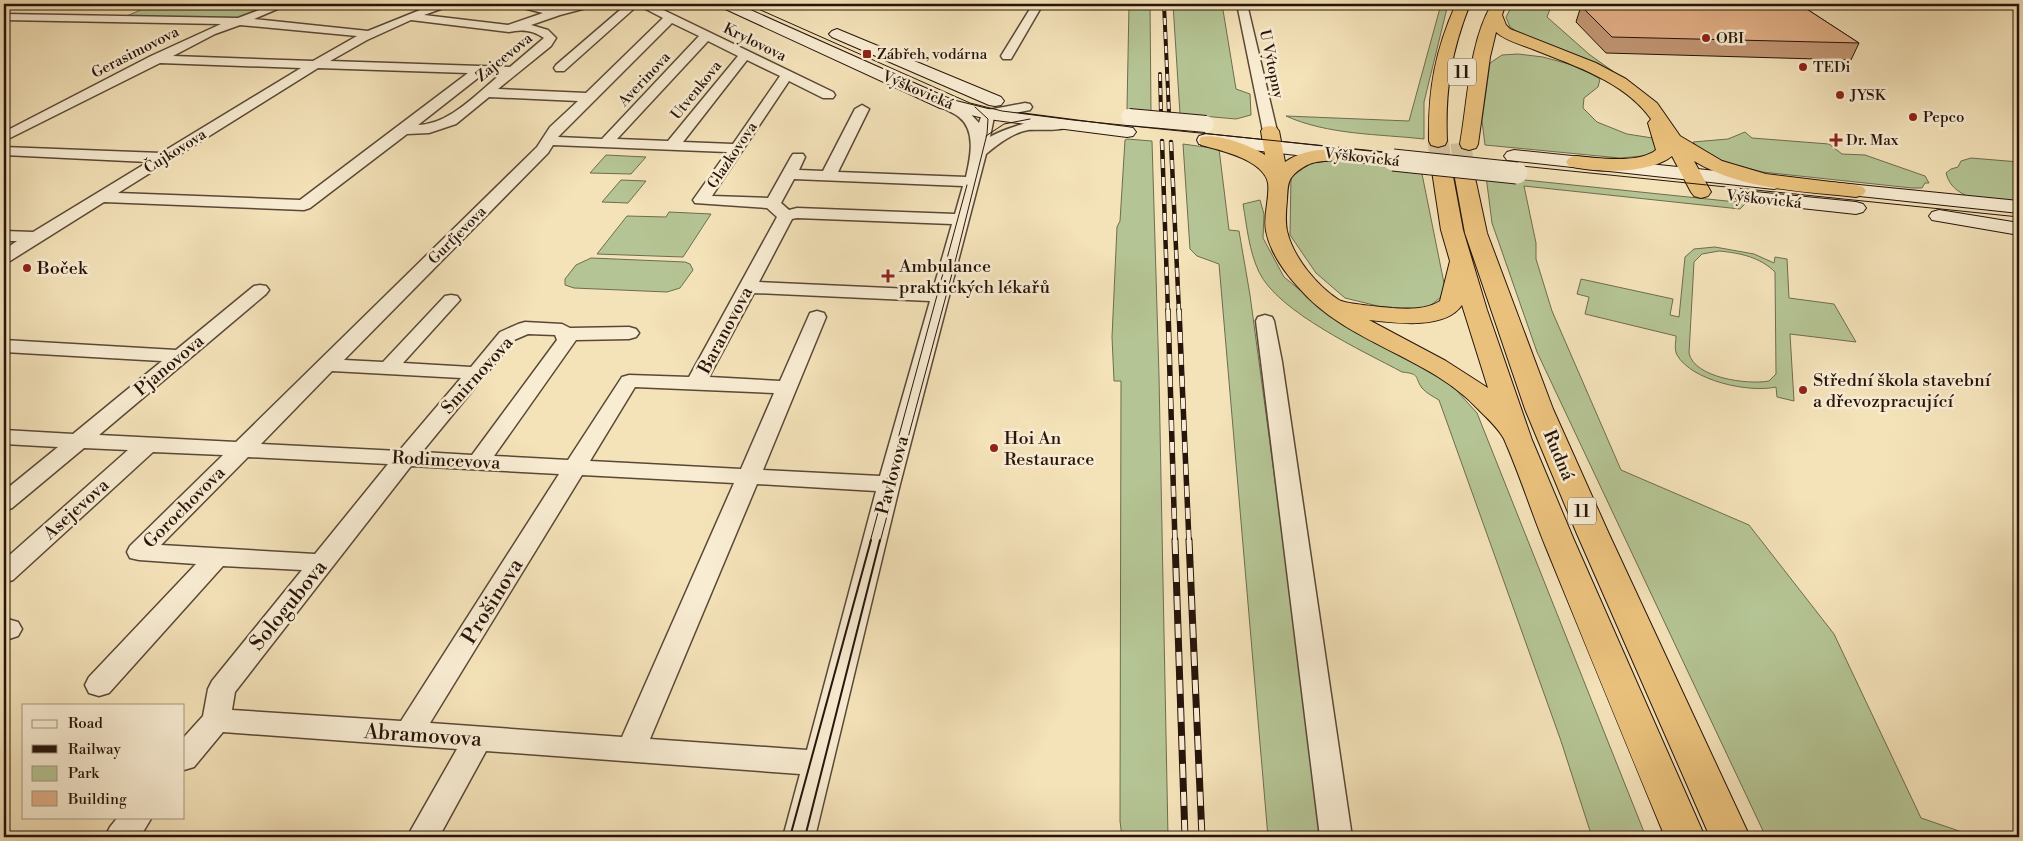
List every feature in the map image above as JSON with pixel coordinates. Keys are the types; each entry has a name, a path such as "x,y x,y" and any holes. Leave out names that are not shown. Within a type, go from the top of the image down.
{"highway":[{"name":"11","path":"1438,141 1437,101 1442,63 1452,29 1463,4"},
{"path":"1474,25 1492,7"},
{"path":"1492,7 1499,27 1508,34 1579,61 1620,83 1651,107 1666,136 1697,183"},
{"path":"1481,66 1492,7"},
{"path":"1481,66 1491,54 1504,50 1537,51 1579,61"},
{"name":"11","path":"1459,110 1465,144 1481,66"},
{"path":"1206,135 1262,160 1278,180"},
{"path":"1576,162 1633,163 1653,160 1662,156 1666,151 1666,136"},
{"path":"1666,136 1705,160 1734,171 1767,178 1856,191"},
{"path":"1272,139 1278,180 1276,221 1282,245 1292,265 1304,282 1330,304 1369,329 1463,382 1489,404 1518,440"},
{"path":"1278,180 1297,161 1336,155"},
{"name":"Rudná","path":"1685,837 1558,540 1518,440 1475,310 1452,230 1453,172 1476,233 1502,312 1539,409 1592,534 1730,837"},
{"path":"1330,304 1382,314 1418,315 1439,311 1448,307 1453,297 1460,258"}],"street":[{"name":"Gerasimovova","path":"4,137 155,60 237,21 284,4"},
{"name":"Čujkovova","path":"4,257 315,64 367,34 407,17 445,4"},
{"path":"519,4 556,12"},
{"name":"Zajcevova","path":"513,27 556,12 590,4"},
{"path":"560,68 633,4"},
{"name":"Krylovova","path":"643,4 828,95"},
{"name":"Výškovická","path":"726,4 946,104 1025,107 1128,125 1206,135 1272,139 1697,183 2019,225"},
{"path":"1007,56 1038,4"},
{"name":"U Výtopny","path":"1242,4 1272,139"},
{"path":"4,17 237,21 367,34"},
{"name":"Čujkovova","path":"407,17 513,27"},
{"name":"Gurťjevova","path":"241,449 543,150 555,130 670,18"},
{"name":"Zajcevova","path":"403,130 429,129 444,125 513,71 547,43 550,38 546,33 537,29 513,27"},
{"name":"Výškovická","path":"824,29 986,106 1063,125 1128,125"},
{"name":"Averinova","path":"606,143 706,36"},
{"name":"Utvenkova","path":"672,146 745,55"},
{"path":"155,60 513,71"},
{"name":"Zajcevova","path":"101,197 304,205 480,70"},
{"name":"Glazkovova","path":"780,210 701,200 787,75"},
{"path":"486,93 589,96"},
{"path":"946,104 962,111 970,118 973,123 979,152 1008,131 1043,124 1063,125"},
{"name":"Pavlovova","path":"798,837 889,484 972,182 986,106"},
{"path":"828,176 862,109"},
{"name":"Výškovická","path":"1272,139 1336,155 1393,152"},
{"path":"548,141 736,148"},
{"path":"4,151 164,158"},
{"name":"Baranovova","path":"575,468 629,381 696,383 748,287 780,210 789,174 798,157"},
{"name":"Výškovická","path":"1515,164 1576,162 1697,183 1856,191 2019,207"},
{"path":"789,174 972,182"},
{"path":"780,210 797,213 962,219"},
{"path":"1935,215 2019,229"},
{"path":"4,236 36,237"},
{"path":"748,287 941,296"},
{"name":"Pjanovova","path":"78,441 260,290"},
{"path":"388,369 451,300"},
{"path":"631,750 817,317"},
{"path":"1265,321 1336,837"},
{"name":"Smirnovova","path":"406,457 506,336 525,328 562,330 564,334 629,333"},
{"path":"478,462 567,340 564,334"},
{"path":"4,346 179,356"},
{"path":"326,366 476,373"},
{"path":"696,383 787,387"},
{"name":"Rodimcevova","path":"4,437 889,484"},
{"path":"4,504 78,441"},
{"name":"Asejevova","path":"4,574 148,444"},
{"name":"Gorochovova","path":"241,449 139,552 322,564"},
{"name":"Sologubova","path":"185,757 216,720 222,689 406,457"},
{"name":"Prošinova","path":"408,734 575,468"},
{"path":"99,685 217,557"},
{"name":"Abramovova","path":"216,720 818,763"},
{"path":"423,837 478,739"},
{"path":"121,837 136,818"}],"green space":[{"path":"154,4 284,4 237,21 120,19"},
{"path":"1129,4 1150,4 1151,112 1127,109"},
{"path":"1173,4 1222,4 1236,89 1250,94 1251,115 1236,119 1180,114"},
{"path":"1438,4 1448,4 1424,102 1424,139 1336,130 1319,127 1286,116 1409,121 1440,8"},
{"path":"1513,4 1552,4 1547,17 1590,55 1614,72 1525,37 1510,27 1506,17"},
{"path":"1518,54 1543,57 1580,67 1600,79 1598,87 1584,98 1583,108 1597,122 1627,134 1659,139 1661,144 1654,155 1620,158 1485,145 1482,121 1490,63 1502,55"},
{"path":"1745,132 1752,138 1829,144 1842,154 1865,155 1925,176 1929,183 1925,183 1922,188 1912,188 1762,172 1704,154 1693,142 1728,139"},
{"path":"1125,140 1152,141 1159,376 1168,837 1122,837 1120,821 1121,381 1114,381 1112,337 1117,227 1120,221"},
{"path":"1183,144 1219,149 1229,230 1239,231 1250,295 1323,837 1268,837 1219,264 1197,256 1190,249"},
{"path":"606,155 646,157 631,174 590,173"},
{"path":"1971,158 2019,162 2019,204 1976,199 1957,190 1950,183 1946,173 1958,167 1961,161"},
{"path":"1338,160 1421,169 1446,293 1426,309 1386,308 1345,298 1316,273 1290,235 1291,177 1311,163"},
{"path":"1486,176 1746,203 1740,209 1524,186 1536,243 1536,259 1552,311 1621,470 1749,525 1834,634 1921,818 1962,832 1965,837 1765,835 1537,352 1492,223"},
{"path":"621,180 646,181 628,203 602,202"},
{"path":"1260,200 1264,214 1263,238 1284,277 1312,300 1447,380 1477,413 1646,837 1592,837 1561,741 1439,400 1424,390 1415,375 1402,372 1323,329 1284,302 1269,287 1259,272 1253,256 1243,204"},
{"path":"669,212 711,214 683,257 597,254 627,216 666,217"},
{"path":"1715,247 1754,254 1774,263 1775,257 1787,259 1789,298 1834,304 1856,342 1790,334 1794,401 1777,397 1776,387 1751,388 1737,386 1722,383 1695,372 1684,364 1677,355 1675,348 1676,336 1585,314 1589,297 1577,294 1581,279 1673,299 1670,315 1679,317 1685,257 1694,249","holes":["1719,251 1756,259 1775,272 1776,374 1769,381 1748,382 1711,374 1693,362 1689,353 1694,262 1702,254"]},
{"path":"591,258 685,262 690,264 693,270 680,288 667,292 574,288 565,285 565,279 576,265"}],"building":[{"path":"1725,4 1799,4 1859,43 1612,37 1581,6 1730,7"}],"tunnel":[{"path":"1438,141 1442,171"},
{"path":"1461,143 1464,173"}],"tram line":[{"path":"747,4 970,103 1002,111 1073,120 2019,217"},
{"path":"975,107 988,119 987,136"},
{"path":"987,136 1004,124 1030,119"},
{"path":"880,542 953,270 987,136"},
{"path":"870,542 967,185"},
{"path":"790,837 871,540"},
{"path":"805,837 880,540"}],"railway":[{"path":"1164,4 1169,114"},
{"path":"1160,74 1161,113"},
{"path":"1162,141 1168,312"},
{"path":"1171,142 1179,312"},
{"path":"1168,310 1175,542"},
{"path":"1179,310 1189,542"},
{"path":"1175,540 1185,837"},
{"path":"1189,540 1202,837"}],"place":[{"name":"OBI","path":"1706,38"},
{"name":"Zábřeh, vodárna","path":"867,54"},
{"name":"TEDi","path":"1803,67"},
{"name":"JYSK","path":"1840,95"},
{"name":"Pepco","path":"1913,117"},
{"name":"Dr. Max","path":"1836,140"},
{"name":"Boček","path":"27,268"},
{"name":"Ambulance praktických lékařů","path":"888,276"},
{"name":"Střední škola stavební a dřevozpracující","path":"1803,390"},
{"name":"Hoi An Restaurace","path":"994,448"}]}
